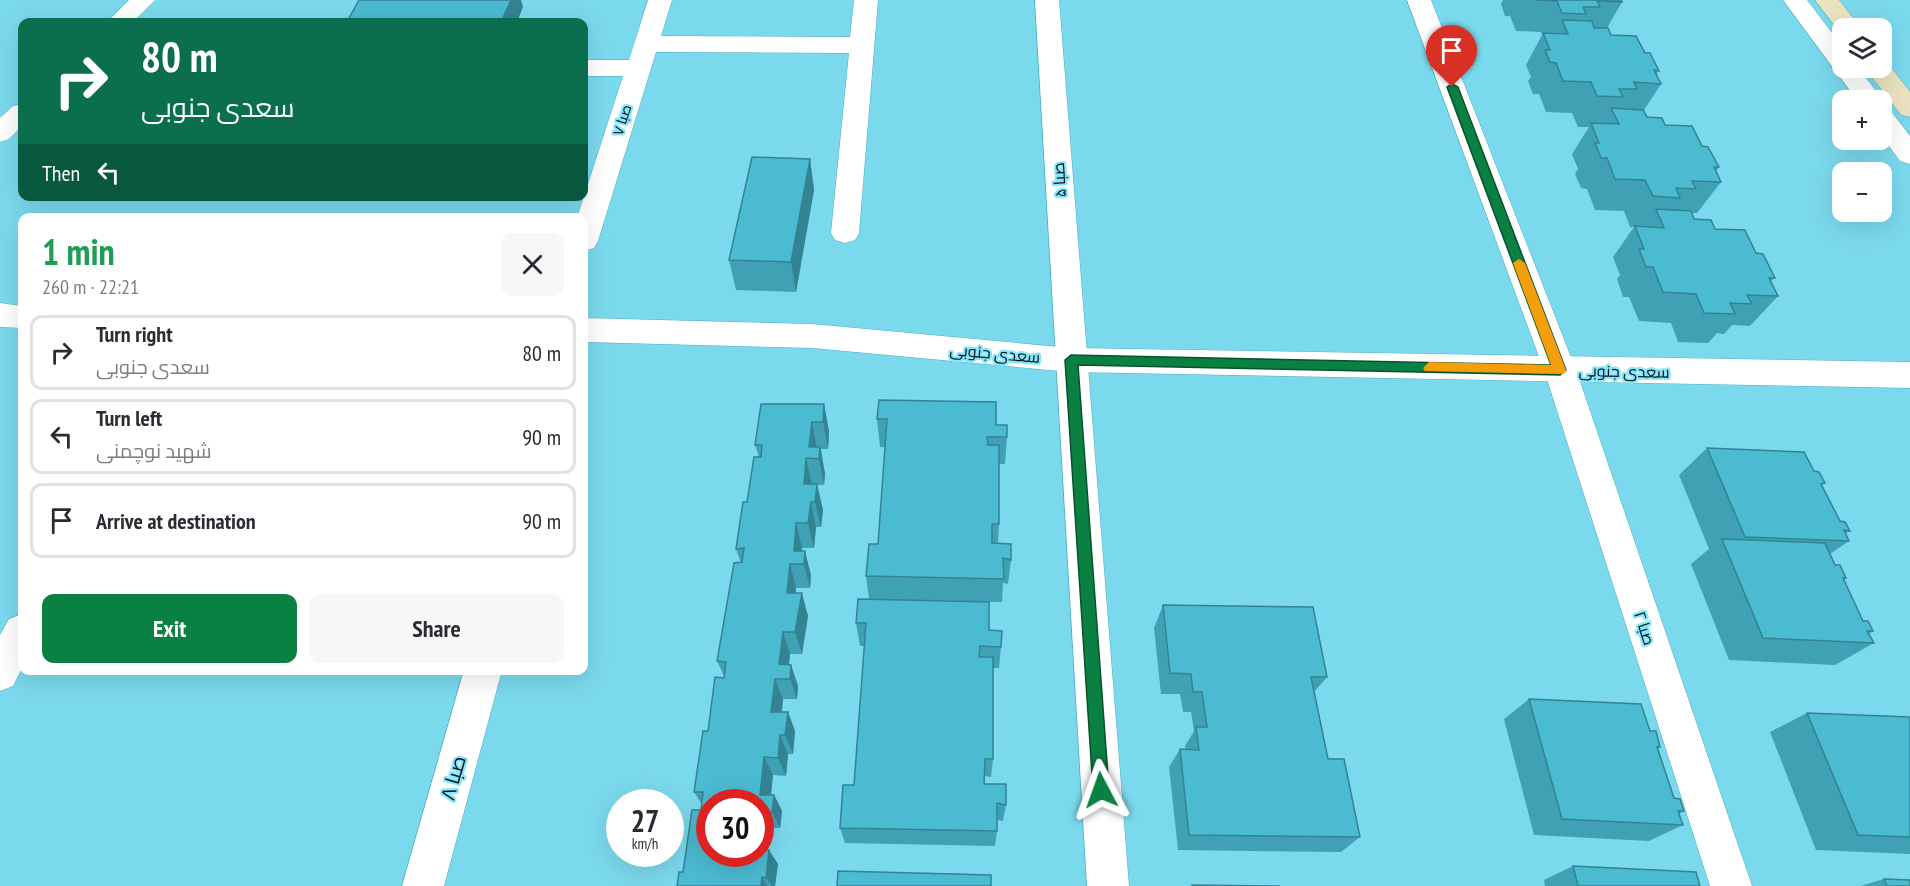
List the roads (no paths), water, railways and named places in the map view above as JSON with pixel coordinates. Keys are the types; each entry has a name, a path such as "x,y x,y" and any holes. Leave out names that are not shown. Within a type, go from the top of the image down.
{"main road":[{"path":"1827,0 1841,18"},
{"path":"1886,78 1910,109"}],"street":[{"path":"123,18 143,0"},
{"name":"صبا ۷","path":"588,228 660,0"},
{"path":"845,233 866,0"},
{"name":"صبا ۵","path":"1047,0 1108,886"},
{"name":"صبا ۲","path":"1419,0 1560,370 1731,886"},
{"path":"1795,0 1832,50"},
{"path":"588,67 642,56 862,45"},
{"path":"1853,78 1862,90"},
{"path":"0,133 18,116"},
{"path":"1892,131 1910,155"},
{"path":"0,315 18,317"},
{"name":"سعدی جنوبی","path":"588,330 812,336 1071,360 1910,375"},
{"path":"0,673 18,639"},
{"name":"صبا ۸","path":"423,886 482,675"}]}
